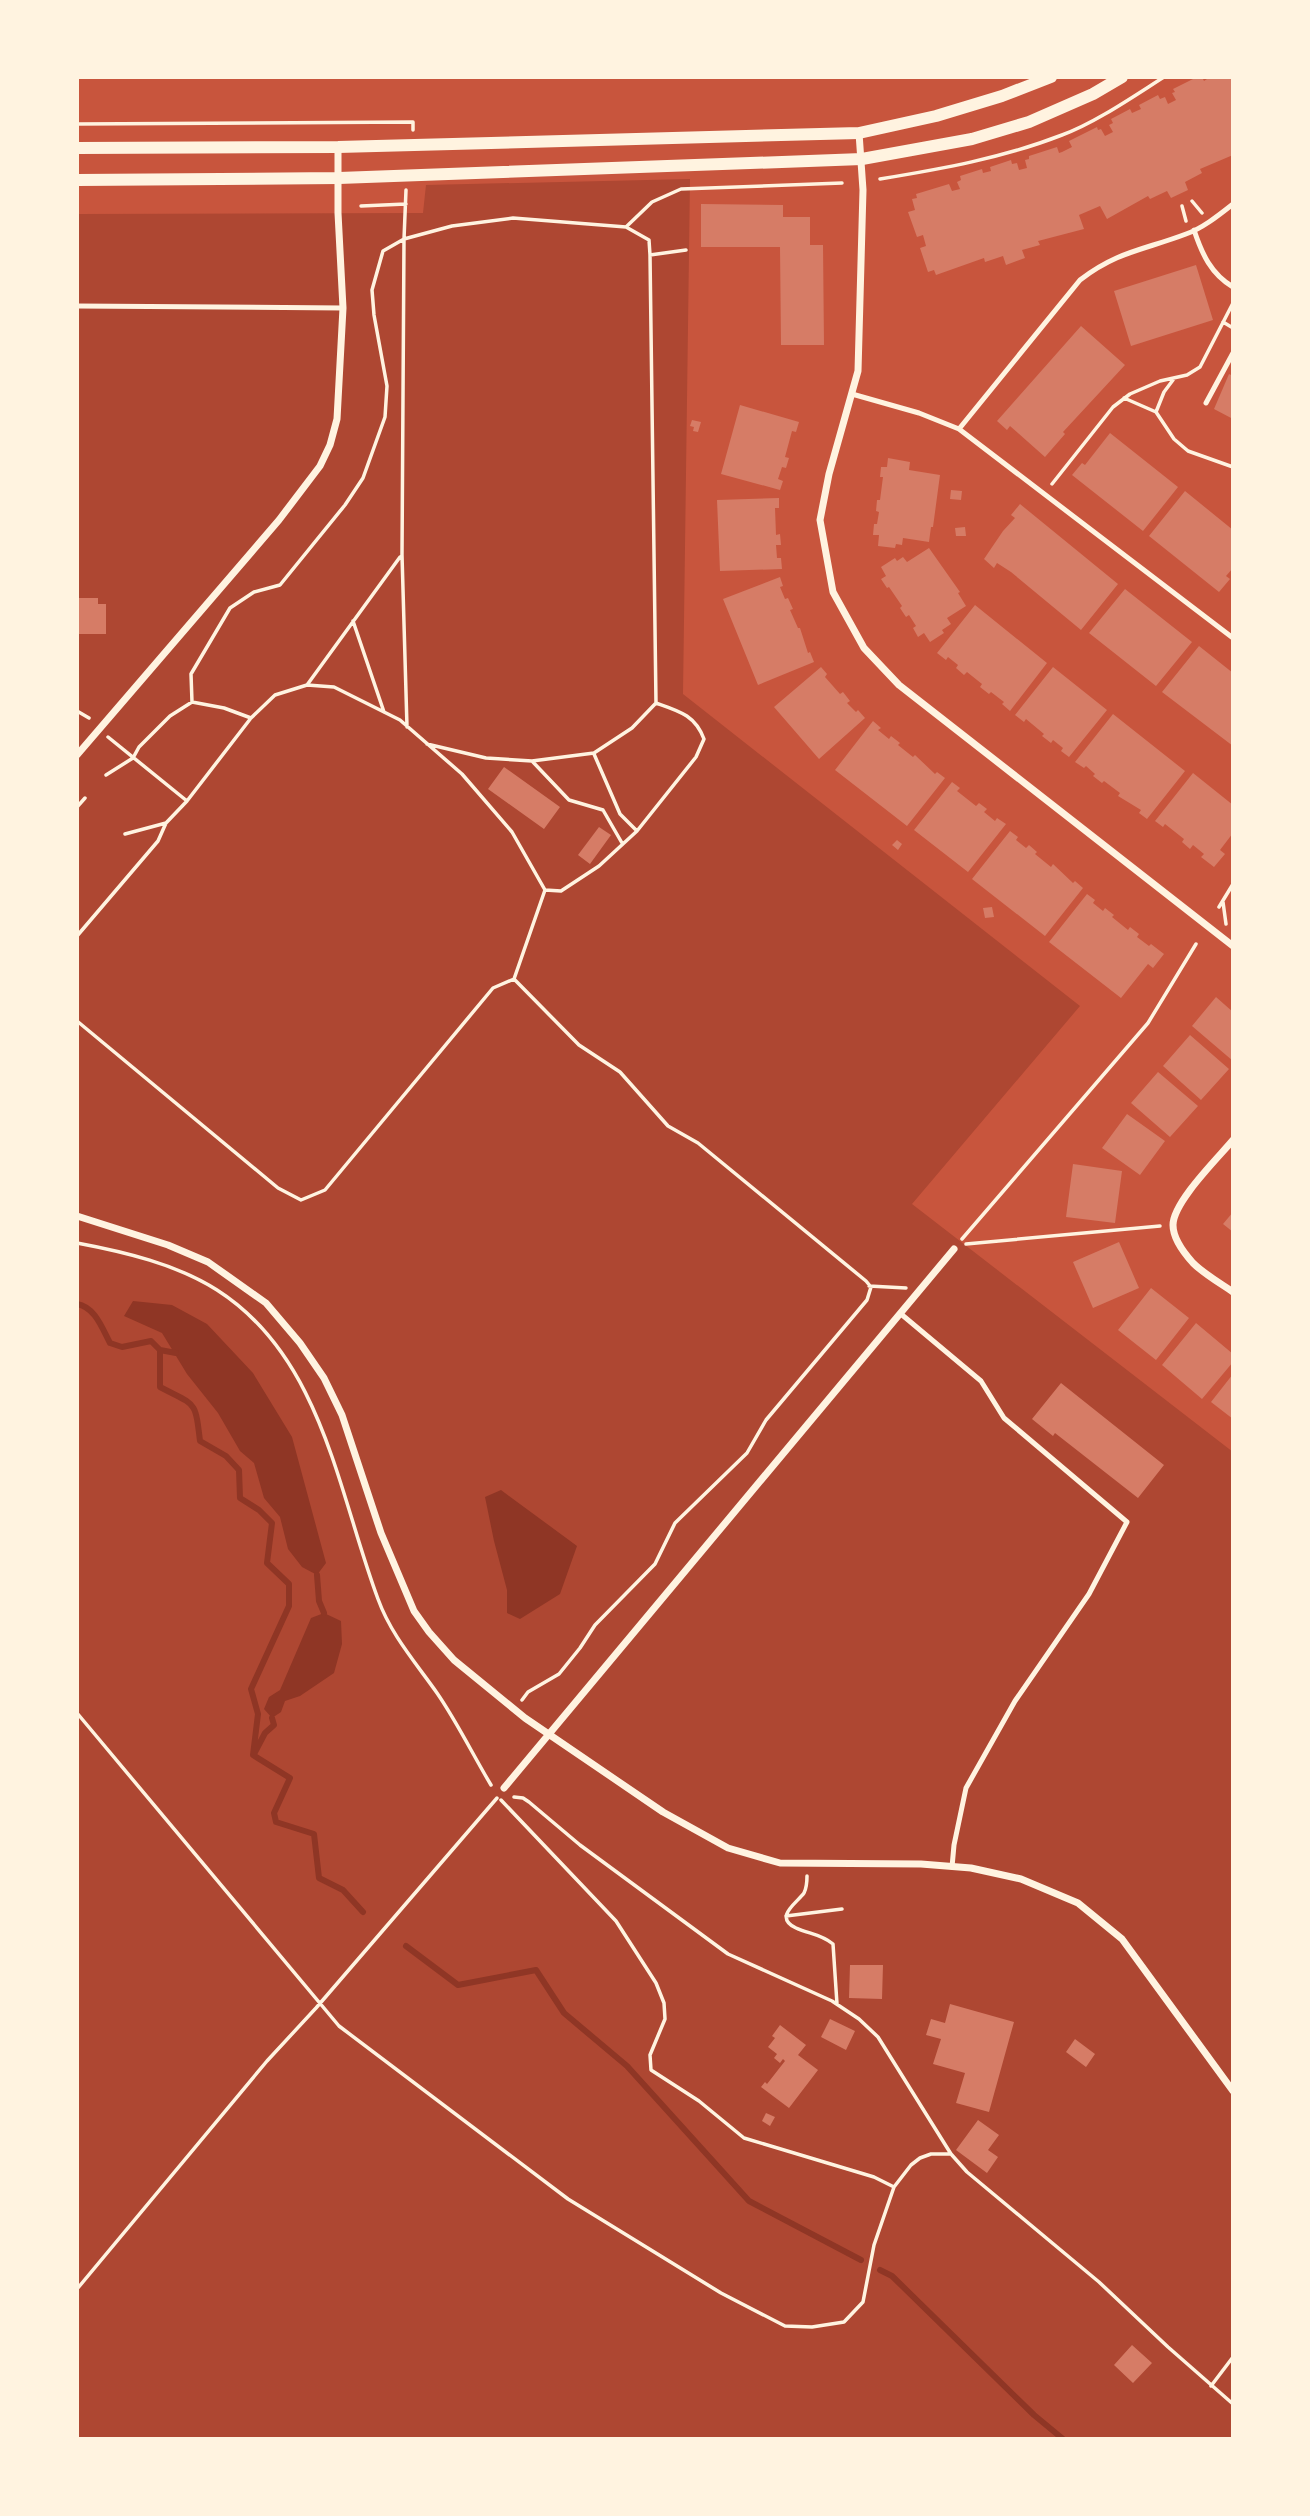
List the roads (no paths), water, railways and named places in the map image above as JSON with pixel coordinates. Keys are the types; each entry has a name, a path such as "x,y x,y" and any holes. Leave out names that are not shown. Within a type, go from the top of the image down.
{"street":[{"path":"77,148 338,147 859,133 936,116 1002,96 1051,77"},
{"path":"77,180 339,178 862,159 972,139 1029,122 1093,94 1122,77"},
{"path":"859,133 862,159 859,370 829,474 820,520 833,592 864,648 899,685 1230,944 1233,932"},
{"path":"77,755 279,520 320,466 337,419 343,308 338,147"},
{"path":"1233,1140 1188,1192 1173,1225 1180,1246 1194,1264 1233,1292"},
{"path":"77,1216 168,1245 208,1262 266,1303 300,1343 324,1378 342,1415 381,1533 414,1611 454,1660 547,1735 663,1812 728,1848 780,1863 921,1864 971,1868 1021,1879 1078,1903 1122,1939 1233,2091"},
{"path":"504,1788 956,1247"}],"lane":[{"path":"959,429 1080,279 1101,264 1124,253 1194,230 1233,204"},
{"path":"1194,230 1202,254 1213,271 1219,279 1233,288"},
{"path":"77,306 343,308"},
{"path":"1206,403 1233,352"},
{"path":"852,394 919,413 959,429 1232,634"},
{"path":"901,1314 981,1381 1004,1418 1127,1521 1090,1594 1015,1702 966,1788 952,1867"}],"waterway":[{"path":"77,1304 89,1309 110,1343 122,1347 151,1341 160,1350 160,1387 192,1405 200,1441 226,1456 239,1470 240,1498 259,1510 272,1523 267,1563 289,1584 289,1606 251,1689 258,1714 253,1755 290,1778 274,1813 276,1822 314,1834 319,1878 343,1890 363,1912"},
{"path":"160,1350 176,1353"},
{"path":"317,1575 319,1601 324,1613"},
{"path":"254,1754 265,1733 274,1725 272,1718"},
{"path":"406,1946 458,1985 536,1970 564,2013 627,2066 749,2201 861,2260"},
{"path":"880,2270 892,2276 1034,2415 1063,2439"}]}
